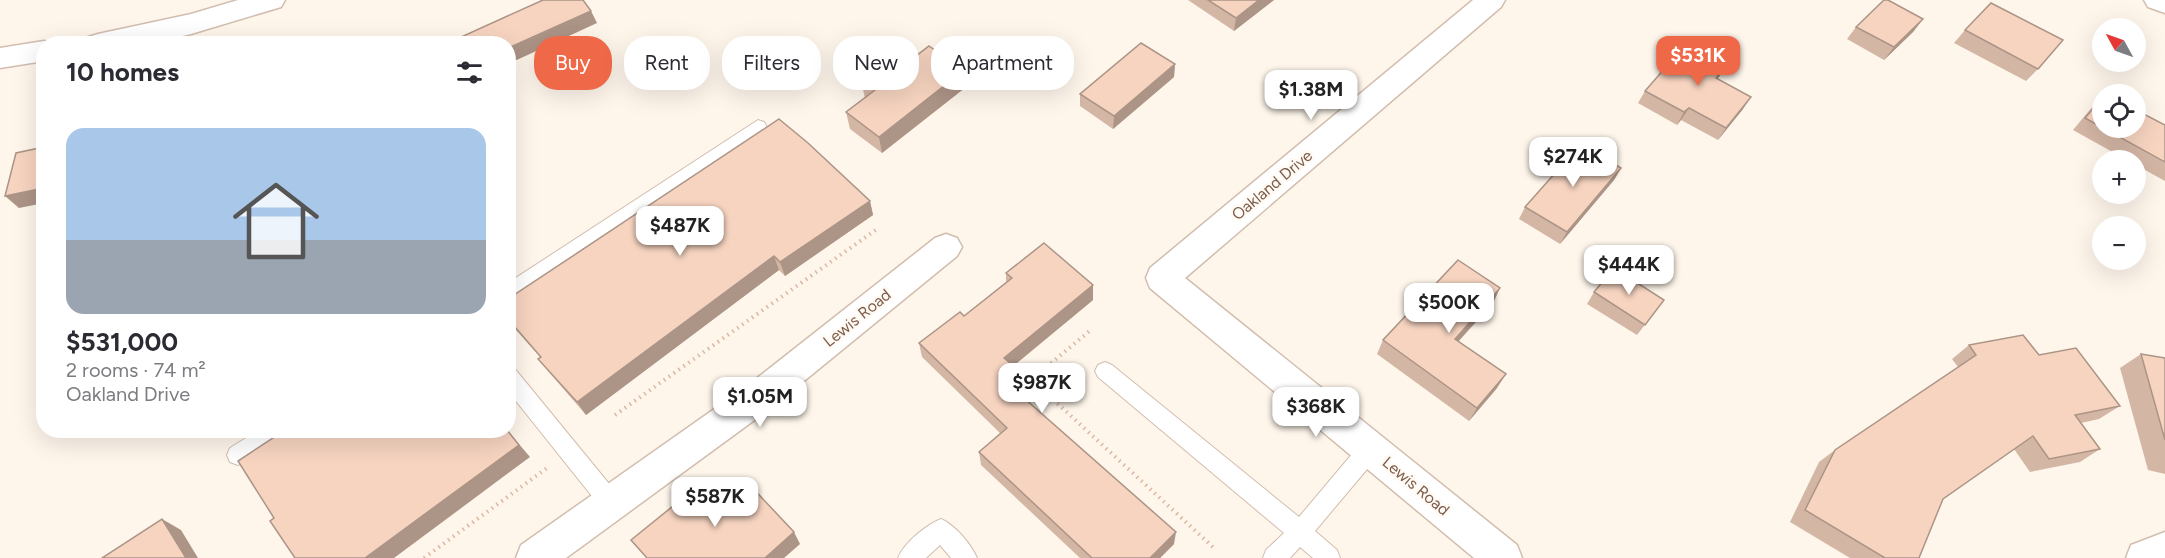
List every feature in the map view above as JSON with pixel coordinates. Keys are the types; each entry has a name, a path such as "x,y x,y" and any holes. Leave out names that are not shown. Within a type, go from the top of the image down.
{"street":[{"path":"135,36 191,24 271,0"},
{"name":"Oakland Drive","path":"1162,278 1491,0"},
{"path":"2158,0 2165,3"},
{"path":"0,58 36,52"},
{"name":"Lewis Road","path":"536,558 759,397 946,247"},
{"name":"Lewis Road","path":"1162,278 1503,558"},
{"path":"2145,558 2165,550"}],"lane":[{"path":"516,289 758,127"},
{"path":"1105,371 1329,558"},
{"path":"516,385 611,503"},
{"path":"238,455 265,438"},
{"path":"1275,558 1371,448"},
{"path":"909,558 941,530 966,558"}],"path":[{"path":"615,415 877,228"},
{"path":"1006,400 1092,329"},
{"path":"1031,380 1214,548"},
{"path":"424,558 554,463"}],"building":[{"path":"543,0 583,0 591,11 516,44 516,36 463,36"},
{"path":"1208,0 1259,0 1236,18"},
{"path":"1884,0 1923,19 1894,47 1856,27"},
{"path":"1991,3 2063,40 2038,69 1965,30"},
{"path":"1141,43 1175,64 1114,116 1080,94"},
{"path":"1686,44 1727,65 1716,78 1751,97 1726,128 1689,108 1684,112 1645,91"},
{"path":"929,46 931,47 931,90 939,90 879,137 846,112 875,90 919,90 919,54"},
{"path":"2092,110 2092,122 2085,118"},
{"path":"2146,115 2165,125 2165,162 2121,138 2146,138"},
{"path":"779,119 870,201 780,262 774,256 577,402 538,359 541,357 516,328 516,294"},
{"path":"1580,145 1621,168 1567,232 1525,207"},
{"path":"36,149 36,190 5,196 16,153"},
{"path":"1044,243 1093,285 1004,358 1012,365 999,376 1176,532 1150,558 1092,558 979,452 1007,428 919,343 960,312 964,316 1012,278 1006,273"},
{"path":"1458,260 1500,288 1455,339 1506,374 1477,408 1383,340"},
{"path":"1614,268 1664,300 1645,325 1594,292"},
{"path":"2023,335 2039,355 2076,348 2120,406 2075,415 2100,449 2049,459 2033,436 1943,499 1919,558 1885,558 1805,510 1835,450 1976,355 1969,345"},
{"path":"2141,354 2165,358 2165,440"},
{"path":"273,438 513,438 519,445 365,558 295,558 270,521 274,518 238,461"},
{"path":"746,481 794,532 765,558 647,558 631,540 699,485 717,505"},
{"path":"162,519 186,558 102,558"}]}
